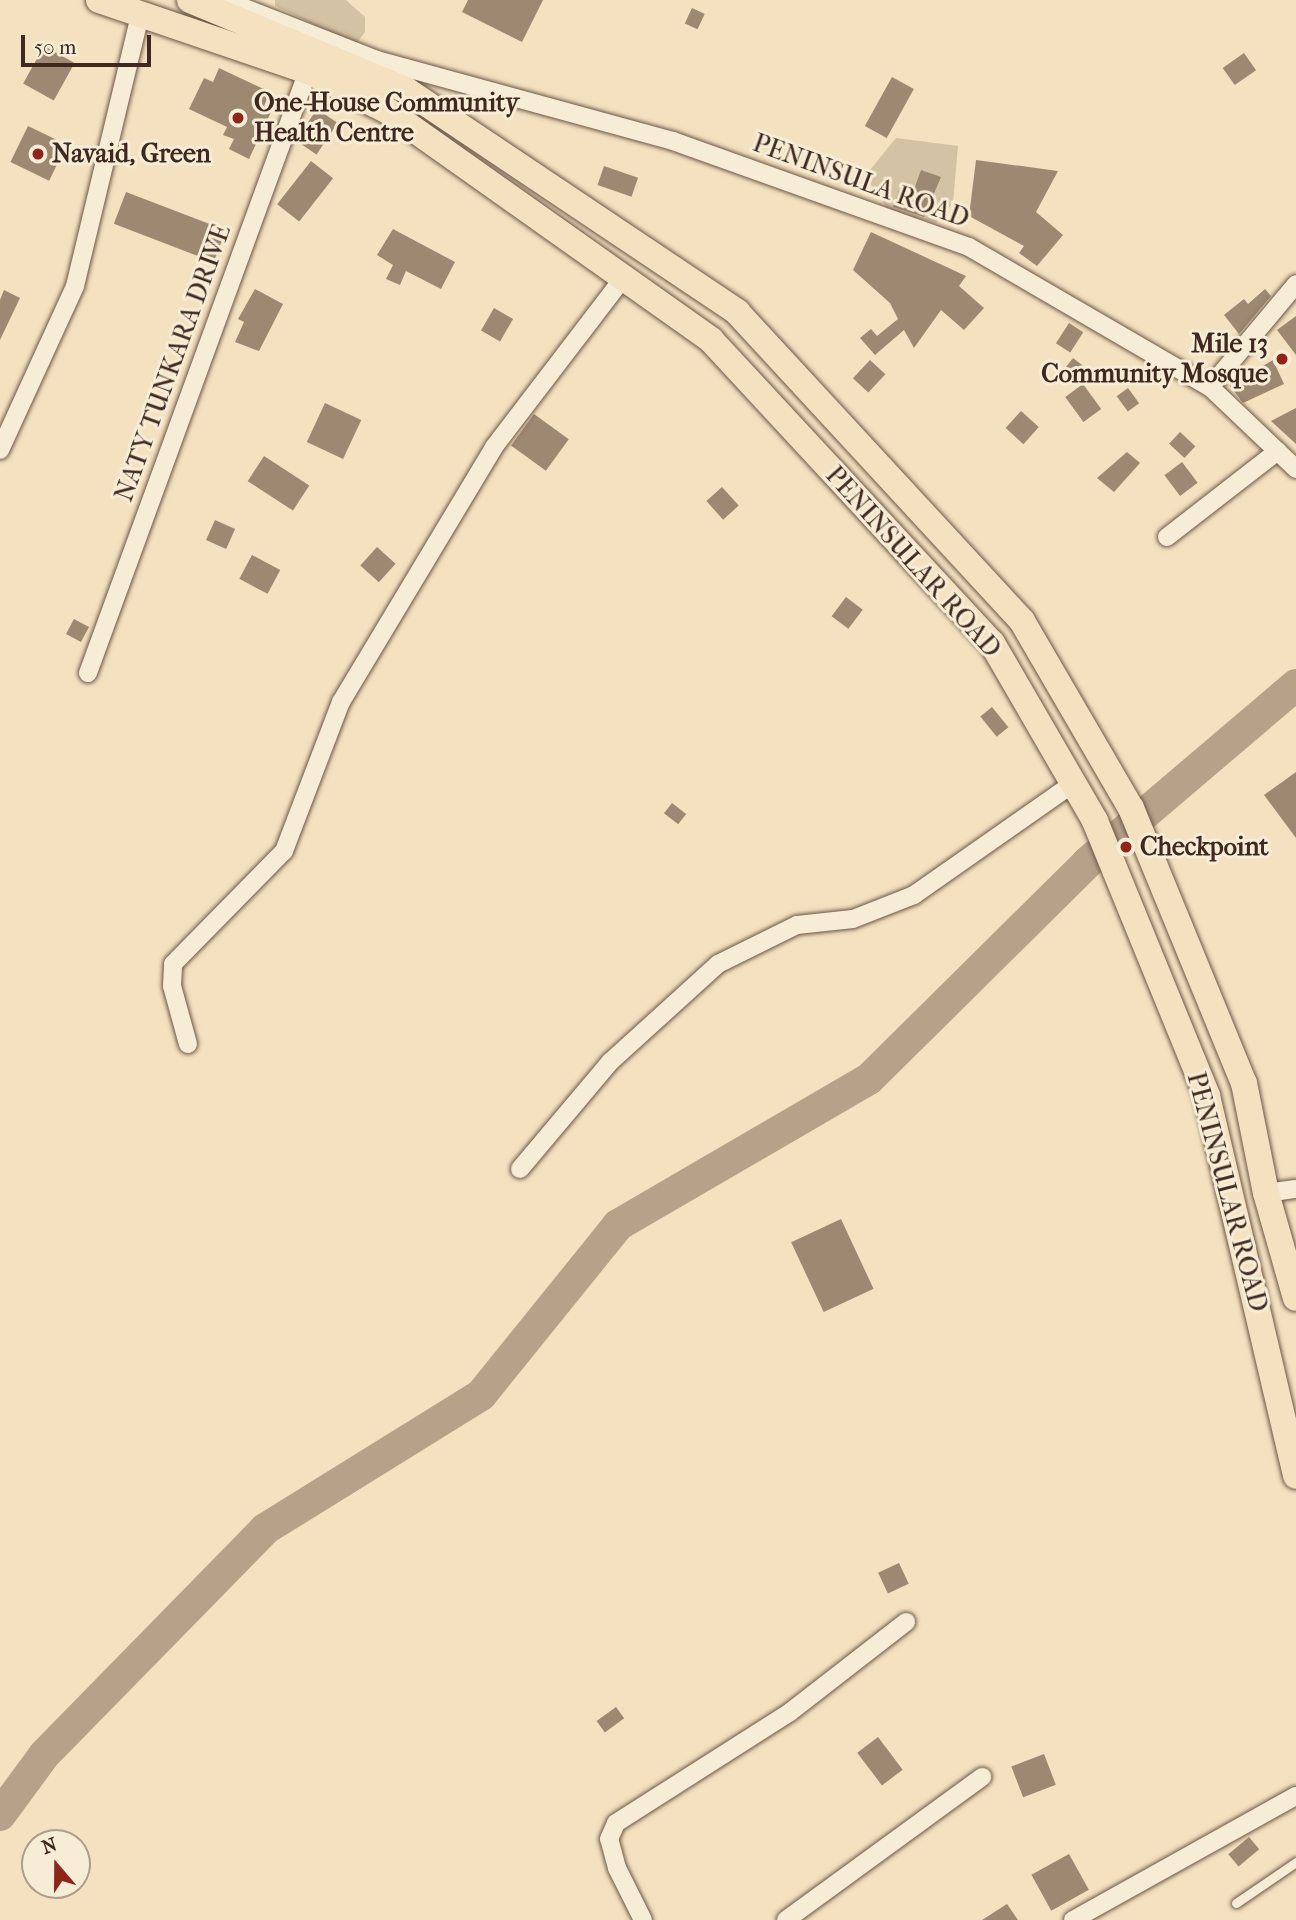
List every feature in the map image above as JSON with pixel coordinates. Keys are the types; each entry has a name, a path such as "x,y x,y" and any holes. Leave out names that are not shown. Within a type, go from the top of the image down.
{"main road":[{"name":"PENINSULAR ROAD","path":"99,0 308,71 388,111 711,340 992,643 1095,821 1207,1096 1296,1476"},
{"name":"PENINSULAR ROAD","path":"190,0 365,62 737,312 1022,621 1131,808 1244,1083 1265,1193 1296,1298"}],"street":[{"name":"PENINSULA ROAD","path":"224,0 365,62 673,141 969,247 1210,387 1296,469"},
{"path":"0,450 75,286 140,16"},
{"name":"NATY TUNKARA DRIVE","path":"88,673 308,71"},
{"path":"188,1044 172,986 173,964 284,851 341,702 495,447 623,278"},
{"path":"1210,387 1296,284"},
{"path":"1167,537 1278,451"},
{"path":"520,1169 610,1062 718,964 797,925 853,919 914,895 1074,783"},
{"path":"1265,1193 1296,1189"},
{"path":"643,1920 617,1868 609,1839 616,1824 790,1712 906,1622"},
{"path":"786,1920 982,1777"},
{"path":"1073,1920 1296,1796"}],"lane":[{"path":"1236,1903 1296,1862"}],"shaded area":[{"path":"275,0 346,0 365,17 365,32 356,44 275,6"},
{"path":"896,138 958,146 953,203 936,223 889,211 865,176"}],"building":[{"path":"468,0 543,0 522,42 462,12"},
{"path":"692,8 705,14 698,29 685,23"},
{"path":"44,46 75,63 54,101 23,84"},
{"path":"1244,53 1256,70 1235,85 1223,68"},
{"name":"One-House Community Health Centre","path":"219,68 270,92 264,106 272,110 249,159 229,149 234,139 223,135 227,127 189,109 204,78 213,82"},
{"path":"892,77 914,89 887,138 865,126"},
{"path":"317,109 338,123 316,154 296,141"},
{"name":"Navaid, Green","path":"28,126 67,145 49,181 10,162"},
{"path":"976,160 1058,171 1036,212 1063,235 1037,266 1019,253 1024,246 969,216"},
{"path":"311,161 333,178 299,222 277,204"},
{"path":"604,166 638,178 632,197 597,185"},
{"path":"921,170 941,177 924,217 893,207 899,190 912,195"},
{"path":"126,192 226,230 214,262 114,224"},
{"path":"393,229 455,262 441,289 406,271 400,285 386,279 393,265 377,255"},
{"path":"871,232 966,276 959,286 984,308 964,330 941,310 914,348 904,330 875,355 860,338 871,329 877,336 898,319 890,303 853,270"},
{"path":"255,289 283,304 259,351 235,342 244,322 238,319"},
{"path":"1265,289 1271,296 1239,334 1224,315 1244,299 1248,304"},
{"path":"4,290 20,298 0,340 0,300"},
{"path":"494,308 513,319 500,342 481,331"},
{"path":"1296,316 1296,355 1277,330"},
{"path":"1069,323 1083,332 1070,352 1056,343"},
{"path":"1073,358 1086,368 1075,382 1062,372"},
{"path":"870,360 885,374 868,393 853,378"},
{"path":"1273,360 1284,384 1243,403 1230,386"},
{"path":"1083,384 1101,409 1083,422 1065,397"},
{"path":"1128,388 1139,403 1128,412 1117,396"},
{"path":"325,403 361,420 343,459 307,442"},
{"path":"1296,408 1296,444 1271,421"},
{"path":"1021,411 1039,427 1023,444 1006,428"},
{"path":"534,414 569,439 546,471 511,446"},
{"path":"1180,432 1195,446 1184,458 1169,444"},
{"path":"1127,452 1140,463 1114,492 1097,478"},
{"path":"264,456 309,485 293,511 248,481"},
{"path":"1182,462 1198,483 1180,496 1164,475"},
{"path":"722,487 739,506 723,520 706,501"},
{"path":"215,520 235,529 226,549 206,540"},
{"path":"377,547 396,564 379,582 360,566"},
{"path":"252,555 280,570 268,594 239,579"},
{"path":"846,597 863,610 848,629 832,616"},
{"path":"74,619 89,627 81,642 66,634"},
{"path":"992,707 1008,727 997,737 980,716"},
{"path":"1296,772 1296,838 1264,795"},
{"path":"672,803 686,814 678,824 664,813"},
{"path":"841,1219 874,1289 824,1312 791,1242"},
{"path":"899,1563 909,1584 888,1594 878,1573"},
{"path":"616,1707 624,1718 605,1732 597,1721"},
{"path":"878,1737 903,1770 882,1785 857,1753"},
{"path":"1044,1754 1056,1785 1023,1797 1011,1767"},
{"path":"1249,1837 1259,1849 1239,1867 1228,1854"},
{"path":"1069,1854 1089,1890 1051,1911 1031,1875"},
{"path":"1007,1904 1018,1920 982,1920"}],"waterway":[{"path":"0,1815 44,1755 265,1529 481,1395 618,1225 869,1079 1088,862 1296,685"}],"place":[{"name":"One-House Community Health Centre","path":"238,118"},
{"name":"Navaid, Green","path":"38,154"},
{"name":"Mile 13 Community Mosque","path":"1282,359"},
{"name":"Checkpoint","path":"1126,847"}]}
